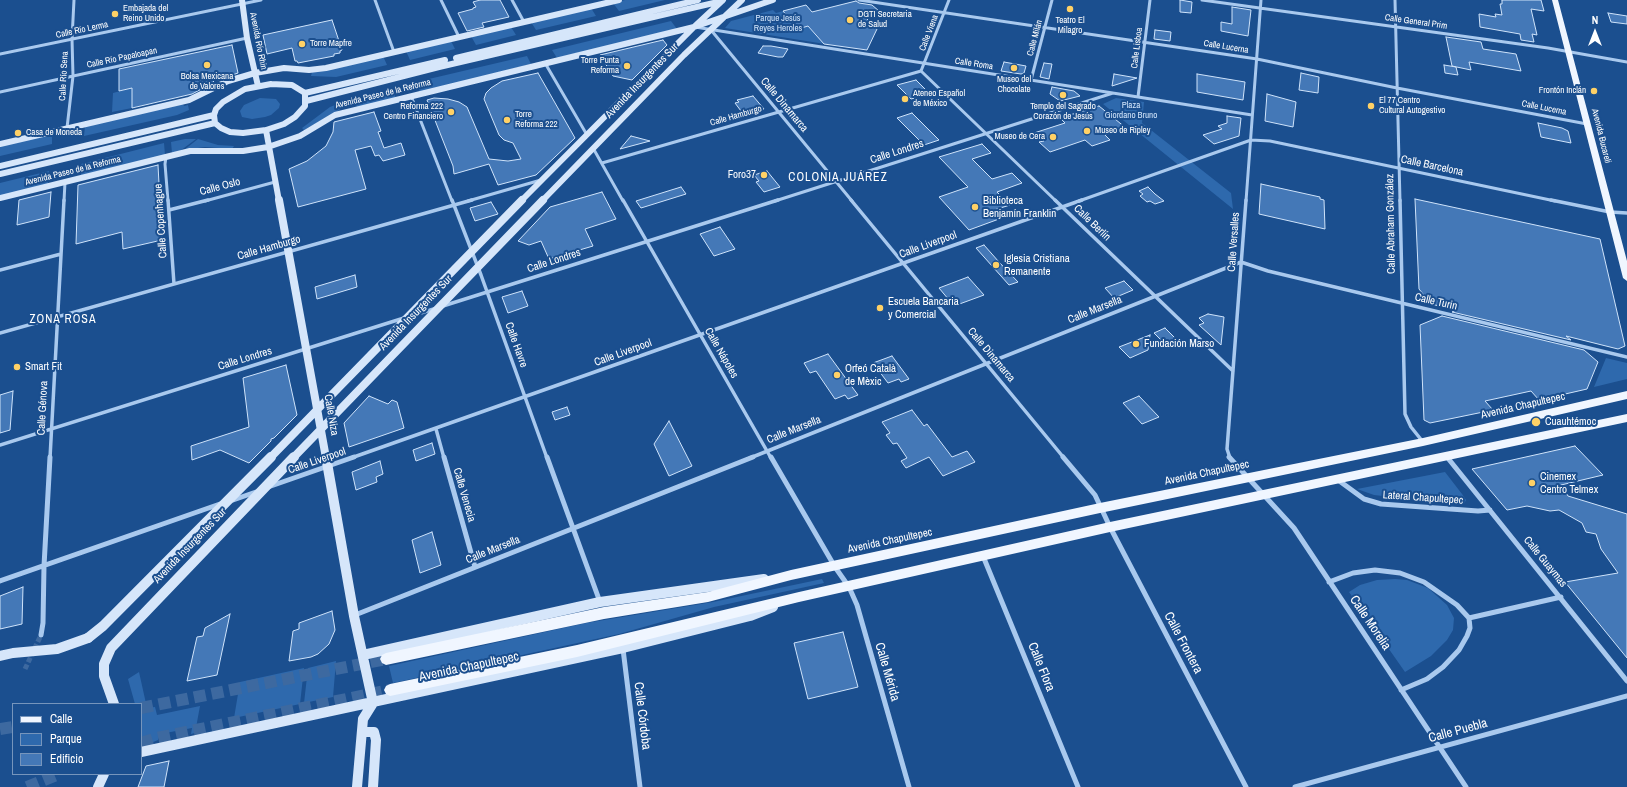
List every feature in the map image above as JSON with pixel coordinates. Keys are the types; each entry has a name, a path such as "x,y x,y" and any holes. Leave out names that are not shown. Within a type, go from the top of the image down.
{"main road":[{"path":"0,144 189,100 228,81 256,73 284,68 322,68 524,22 601,2 619,0"},
{"name":"Avenida Paseo de la Reforma","path":"304,93 698,0"},
{"name":"Avenida Paseo de la Reforma","path":"306,101 453,64 724,0"},
{"name":"Avenida Insurgentes Sur","path":"0,656 57,649 88,638 103,626 410,316 542,180 694,27 724,0"},
{"name":"Avenida Insurgentes Sur","path":"114,703 104,676 104,664 111,648 122,635 436,308 593,148 742,0"},
{"name":"Avenida Paseo de la Reforma","path":"0,198 199,150 242,151 268,147 300,136 335,115 694,27 773,0"},
{"name":"Avenida Bucareli","path":"1555,0 1627,278"},
{"name":"Avenida Río Rhin","path":"242,2 247,38 258,86"},
{"path":"271,84 287,85 300,89 304,93 306,101 302,110 295,117 284,124 266,130 243,133 230,132 221,128 215,123 214,115 216,109 223,102 233,95 258,86 271,84"},
{"name":"Avenida Paseo de la Reforma","path":"0,166 214,115"},
{"name":"Avenida Paseo de la Reforma","path":"0,174 215,123"},
{"name":"Calle Niza","path":"266,130 318,409 354,616 373,703"},
{"name":"Avenida Chapultepec","path":"363,655 600,602 791,575 835,567 1100,508 1423,442 1627,395"},
{"name":"Avenida Chapultepec","path":"390,690 577,651 800,597 1110,527 1627,418"},
{"name":"Avenida Chapultepec","path":"386,659 604,613 708,597 791,575"},
{"name":"Avenida Chapultepec","path":"142,752 623,648 750,616 800,597"},
{"path":"357,787 363,719 373,703"},
{"path":"362,732 374,732 376,740 373,787"},
{"path":"98,787 104,775"}],"street":[{"name":"Calle Río Sena","path":"67,128 73,76 72,39 74,0"},
{"name":"Calle Río Lerma","path":"0,54 242,2 261,0"},
{"path":"375,0 394,52"},
{"path":"441,0 459,37"},
{"path":"512,0 524,22"},
{"name":"Calle Lucerna","path":"859,0 1257,59 1397,88 1587,124"},
{"name":"Calle Viena","path":"921,71 949,0"},
{"name":"Calle Milán","path":"1031,80 1052,0"},
{"name":"Calle Lisboa","path":"1138,97 1150,0"},
{"name":"Calle General Prim","path":"1202,0 1569,51 1627,62"},
{"name":"Calle Versalles","path":"1248,478 1229,456 1227,449 1261,0"},
{"name":"Calle Abraham González","path":"1395,0 1405,414 1411,427 1423,442"},
{"name":"Calle Roma","path":"694,27 1252,115"},
{"name":"Calle Dinamarca","path":"711,30 1095,495 1100,508"},
{"name":"Calle Río Papaloapan","path":"0,92 247,38"},
{"path":"545,63 587,135"},
{"name":"Calle Hamburgo","path":"602,163 921,71"},
{"name":"Calle Berlín","path":"921,71 1233,371"},
{"name":"Calle Londres","path":"0,445 1113,93"},
{"name":"Calle Havre","path":"411,96 487,292 600,602"},
{"name":"Calle Barcelona","path":"1251,140 1270,141 1610,212 1627,213"},
{"name":"Calle Liverpool","path":"0,581 436,429 1251,140"},
{"name":"Calle Nápoles","path":"593,148 835,567"},
{"name":"Calle Copenhague","path":"166,157 165,162 174,284"},
{"name":"Calle Hamburgo","path":"0,332 542,180"},
{"name":"Calle Génova","path":"41,635 43,622 44,566 65,182"},
{"name":"Calle Oslo","path":"169,210 275,182"},
{"path":"0,270 61,254"},
{"name":"Calle Marsella","path":"354,616 1241,262"},
{"name":"Calle Turin","path":"1241,262 1268,271 1627,357"},
{"name":"Calle Venecia","path":"436,429 476,567"},
{"name":"Calle Guaymas","path":"1447,456 1627,681"},
{"name":"Calle Morelia","path":"1248,478 1294,528 1466,787"},
{"name":"Lateral Chapultepec","path":"1337,480 1364,498 1381,504 1473,511 1490,510"},
{"name":"Calle Frontera","path":"1100,508 1246,787"},
{"name":"Calle Flora","path":"983,555 1078,787"},
{"name":"Calle Mérida","path":"835,567 848,587 857,605 909,787"},
{"path":"1329,582 1353,573 1375,570 1400,573 1428,584 1460,607 1469,618 1470,628 1467,636 1459,650 1445,665 1428,679 1401,690"},
{"path":"1469,618 1561,597"},
{"name":"Calle Córdoba","path":"623,648 640,787"},
{"name":"Calle Puebla","path":"1295,787 1627,696"}],"green space":[{"path":"625,0 665,0 619,11 613,3"},
{"path":"591,8 596,16 536,30 531,22"},
{"name":"Parque Jesús Reyes Heroles","path":"773,10 776,13 783,11 798,28 808,26 825,44 725,28 731,21"},
{"path":"671,21 677,29 557,58 552,50"},
{"path":"511,27 516,35 476,45 471,36"},
{"path":"451,41 455,49 410,60 406,51"},
{"path":"383,56 387,65 336,77 311,76 312,72"},
{"path":"527,56 531,64 420,92 416,82"},
{"path":"132,88 132,108 112,112 113,93"},
{"path":"392,89 396,98 357,107 354,98"},
{"path":"260,98 276,99 280,104 279,108 271,115 265,117 252,119 242,117 240,111 244,105"},
{"name":"Plaza Giordano Bruno","path":"1116,98 1144,102 1142,123 1231,193 1233,209 1103,104"},
{"path":"351,99 337,112 304,130 302,128 330,107"},
{"path":"183,104 184,106 188,105 189,110 177,115 84,136 85,126"},
{"path":"52,133 52,144 0,156 0,146"},
{"path":"185,139 196,139 180,151 172,153 171,142"},
{"path":"198,139 218,145 234,146 232,149 205,147 184,150"},
{"path":"164,143 165,155 81,176 81,164"},
{"path":"49,171 48,184 0,196 0,183"},
{"path":"1606,358 1627,363 1627,379 1594,387"},
{"path":"1445,472 1466,500 1464,504 1460,505 1374,495 1357,489"},
{"path":"822,579 824,583 714,607 619,634 393,683 389,666 586,623 713,602"},
{"path":"1377,580 1407,580 1428,588 1447,605 1454,618 1453,630 1447,640 1431,656 1405,672 1349,592 1360,585"},
{"path":"336,661 333,697 304,703 308,668"},
{"path":"304,668 300,704 234,718 240,682"},
{"path":"139,672 147,708 155,707 157,715 200,706 195,733 191,734 192,728 160,734 158,740 142,747 142,703 135,703 128,679"}],"building":[{"path":"480,0 500,0 509,17 482,23 484,27 467,31 458,13 473,9 476,7 473,2"},
{"path":"1180,0 1192,2 1191,13 1180,12"},
{"path":"1502,0 1541,0 1544,11 1531,9 1537,35 1532,34 1534,42 1521,40 1520,34 1480,27 1479,14 1496,17 1495,14 1502,15 1500,4 1502,4"},
{"path":"856,1 859,3 872,5 879,11 863,15 877,29 867,50 824,44 808,26 798,29 783,11 806,5 812,12"},
{"path":"1232,7 1251,10 1248,36 1221,31 1221,22 1232,24"},
{"path":"1608,13 1627,16 1627,24 1611,22"},
{"name":"Torre Mapfre","path":"332,20 342,50 340,53 334,54 334,56 298,63 295,61 292,48 267,54 263,35"},
{"path":"1155,30 1171,32 1170,41 1154,39"},
{"path":"1446,37 1481,42 1483,49 1516,54 1521,71 1469,62 1471,70 1452,66"},
{"name":"Torre Punta Reforma","path":"663,40 667,45 632,80 613,76 600,55"},
{"path":"232,45 238,73 218,80 216,79 211,84 192,94 132,108 132,88 119,91 119,69"},
{"path":"763,46 788,49 783,57 778,57 758,53"},
{"name":"Museo del Chocolate","path":"1004,62 1026,66 1024,73 1021,74 1001,71"},
{"path":"1044,63 1052,64 1049,79 1040,77"},
{"path":"1444,65 1456,67 1458,75 1445,73"},
{"path":"538,73 575,138 536,175 498,185 489,164 454,174 453,166 427,100 434,98 448,99 459,102 467,107 489,159 508,161 521,159 513,143 504,140 499,135 484,99 486,93 491,88 502,81"},
{"path":"1301,73 1319,77 1318,93 1299,90"},
{"path":"1114,74 1137,78 1112,86"},
{"path":"1197,74 1245,82 1243,100 1197,92"},
{"path":"916,80 930,94 911,99 897,85"},
{"name":"Templo del Sagrado Corazón de Jesús","path":"1052,87 1074,91 1080,96 1060,101 1050,94"},
{"path":"1267,94 1296,102 1293,127 1265,121"},
{"path":"753,96 764,109 744,115 735,103 739,102 737,100"},
{"path":"1099,106 1126,128 1105,135 1110,140 1092,146 1085,140 1050,152 1039,142 1044,141 1034,133 1065,123 1060,118"},
{"path":"374,112 381,131 378,132 384,148 401,143 405,155 383,161 379,155 375,156 371,146 355,150 366,189 298,207 289,169 307,161 326,146 333,132 334,122"},
{"path":"912,113 939,140 924,145 897,118"},
{"path":"1227,116 1241,118 1239,136 1214,144 1203,135 1222,129 1218,126 1227,123"},
{"path":"1538,123 1562,128 1568,131 1571,143 1541,137"},
{"path":"631,136 650,141 620,149"},
{"path":"982,144 991,153 972,159 992,179 1012,173 1022,183 997,192 1010,205 991,211 999,219 969,230 939,197 968,187 939,157"},
{"path":"158,165 162,240 123,249 122,232 76,244 78,185"},
{"path":"767,171 780,187 764,192 756,182 759,181 754,175"},
{"path":"1261,184 1320,197 1320,199 1324,200 1325,229 1259,214"},
{"path":"681,187 686,194 641,208 636,201"},
{"path":"1148,187 1164,201 1155,204 1150,201 1147,202 1140,196 1143,194 1139,191"},
{"path":"51,192 49,217 17,225 19,200"},
{"path":"602,192 616,219 585,229 593,246 549,259 541,241 529,245 518,241 550,207"},
{"path":"1415,199 1600,239 1625,346 1618,349 1566,336 1571,340 1452,312 1456,310 1431,304 1419,289"},
{"path":"491,202 498,214 475,221 470,208"},
{"path":"720,227 735,249 714,256 700,234"},
{"name":"Iglesia Cristiana Remanente","path":"984,245 1018,282 1009,285 976,248"},
{"path":"355,275 357,287 317,299 315,287"},
{"path":"968,277 984,295 954,306 939,288"},
{"path":"1124,281 1133,290 1114,298 1105,288"},
{"path":"522,291 528,306 508,313 502,297"},
{"path":"1208,314 1224,317 1221,345 1199,325 1204,323 1199,318"},
{"path":"1442,316 1584,350 1598,362 1587,389 1539,400 1531,391 1485,401 1493,410 1430,423 1424,420 1420,325"},
{"path":"1165,328 1176,339 1165,344 1154,333"},
{"path":"1150,335 1148,350 1130,358 1119,347"},
{"name":"Orfeó Català de Mèxic","path":"828,354 858,395 848,399 845,395 835,399 816,371 810,373 804,363"},
{"path":"892,356 909,379 901,382 899,379 888,383 873,363"},
{"path":"286,365 297,415 274,438 271,439 271,441 249,463 220,450 192,460 191,446 249,427 243,378"},
{"path":"13,391 10,430 0,433 0,395"},
{"path":"369,396 388,404 392,400 397,402 404,428 349,447 344,423"},
{"path":"1139,396 1159,417 1142,424 1123,403"},
{"path":"567,407 570,415 555,420 552,412"},
{"path":"912,410 924,426 927,424 952,457 967,451 975,462 943,476 929,457 906,468 901,461 907,458 897,443 893,444 886,435 890,433 882,422"},
{"path":"669,421 692,466 669,476 654,444"},
{"path":"432,443 435,454 416,461 413,450"},
{"path":"1575,446 1603,475 1561,485 1568,496 1627,514 1627,658 1565,582 1618,573 1601,549 1596,534 1586,532 1582,523 1559,510 1550,511 1527,506 1507,510 1472,469"},
{"path":"380,461 383,474 376,477 377,482 356,490 352,472"},
{"path":"432,532 441,565 420,573 412,540"},
{"path":"23,587 22,624 0,629 0,596"},
{"path":"332,611 335,630 329,644 318,654 311,657 289,661 293,631 299,629 299,623"},
{"path":"230,614 217,675 187,681 197,637 203,636 205,628"},
{"path":"843,632 858,687 808,699 794,643"},
{"path":"169,761 164,787 138,787 146,766"}],"tunnel":[{"path":"25,669 41,635"},
{"path":"142,708 386,659"},
{"path":"142,743 157,738 390,690"},
{"path":"0,729 12,727"},
{"path":"27,787 57,775"}],"place":[{"name":"Teatro El Milagro","path":"1070,9"},
{"name":"Embajada del Reino Unido","path":"115,14"},
{"name":"DGTI Secretaria de Salud","path":"850,20"},
{"name":"Torre Mapfre","path":"302,44"},
{"name":"Bolsa Mexicana de Valores","path":"207,65"},
{"name":"Torre Punta Reforma","path":"627,66"},
{"name":"Museo del Chocolate","path":"1014,68"},
{"name":"Frontón Inclán","path":"1594,91"},
{"name":"Templo del Sagrado Corazón de Jesús","path":"1063,95"},
{"name":"Ateneo Español de México","path":"905,99"},
{"name":"El 77 Centro Cultural Autogestivo","path":"1371,106"},
{"name":"Reforma 222 Centro Financiero","path":"451,112"},
{"name":"Torre Reforma 222","path":"507,120"},
{"name":"Museo de Ripley","path":"1087,131"},
{"name":"Casa de Moneda","path":"18,133"},
{"name":"Museo de Cera","path":"1053,137"},
{"name":"Foro37","path":"764,175"},
{"name":"Biblioteca Benjamín Franklin","path":"975,207"},
{"name":"Iglesia Cristiana Remanente","path":"996,265"},
{"name":"Escuela Bancaria y Comercial","path":"880,308"},
{"name":"Fundación Marso","path":"1136,344"},
{"name":"Smart Fit","path":"17,367"},
{"name":"Orfeó Català de Mèxic","path":"837,375"},
{"name":"Cuauhtémoc","path":"1536,422"},
{"name":"Cinemex Centro Telmex","path":"1532,483"}],"district":[{"name":"COLONIA JUÁREZ","path":"838,178"},
{"name":"ZONA ROSA","path":"63,320"}]}
